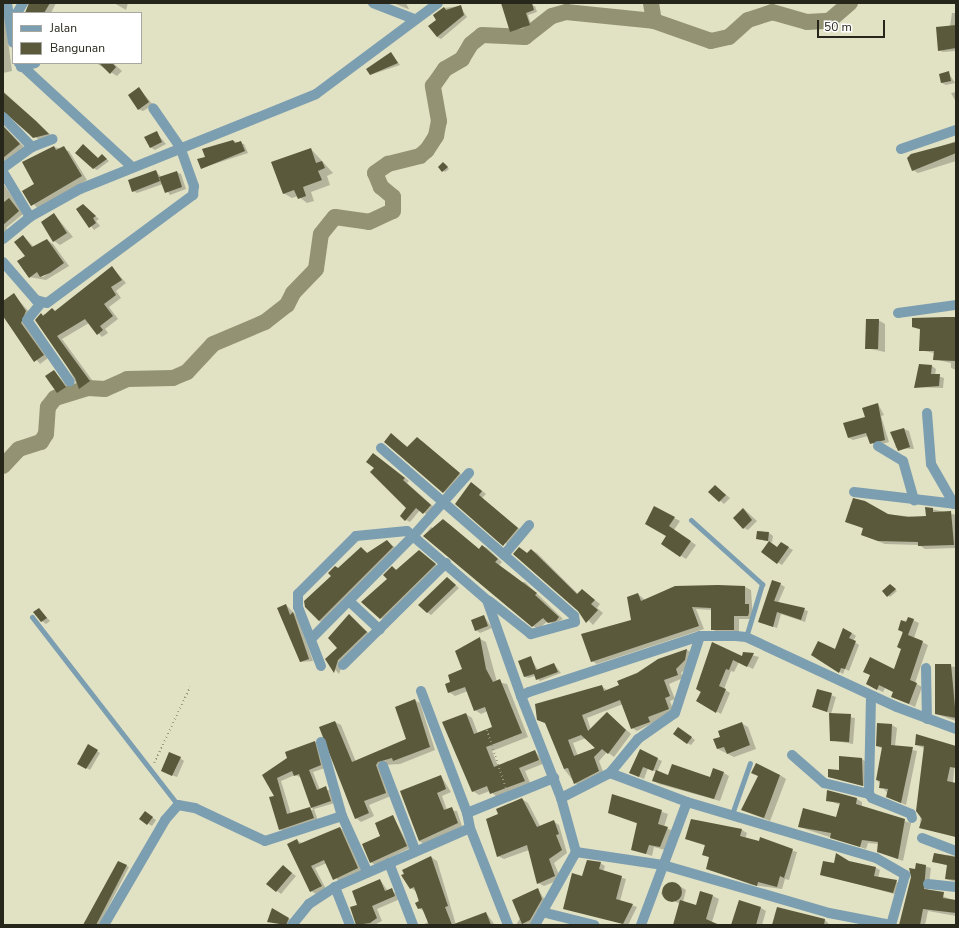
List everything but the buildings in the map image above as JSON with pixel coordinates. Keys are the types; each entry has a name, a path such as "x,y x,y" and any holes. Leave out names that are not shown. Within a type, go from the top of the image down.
{"street":[{"path":"7,3 12,38"},
{"path":"18,12 23,3"},
{"path":"373,3 414,19"},
{"path":"3,239 30,217 131,166 316,94 414,19 438,3"},
{"path":"20,65 131,166"},
{"path":"70,382 27,320 41,303 53,300 193,195 194,186 180,147 153,108"},
{"path":"3,117 32,148"},
{"path":"901,149 956,130"},
{"path":"3,168 32,148 53,139"},
{"path":"3,172 30,217"},
{"path":"3,262 41,303"},
{"path":"898,313 956,305"},
{"path":"927,413 931,464 955,504"},
{"path":"878,446 903,461 914,500"},
{"path":"320,666 297,601 298,594 356,536 405,531 414,535 487,600 531,634 575,622 574,616 381,448"},
{"path":"311,639 414,535 469,473"},
{"path":"854,492 955,504"},
{"path":"504,555 529,525"},
{"path":"343,665 446,563"},
{"path":"487,600 520,696 554,778 576,852 535,925"},
{"path":"349,601 380,630"},
{"path":"561,798 610,773 638,739 675,713 700,636"},
{"path":"520,696 700,636 746,637 871,696 928,720 956,729"},
{"path":"926,668 928,720"},
{"path":"421,691 467,813 470,828 508,925"},
{"path":"869,794 871,696"},
{"path":"321,742 342,816 367,871"},
{"path":"792,755 824,783 869,794 872,798 911,814 912,818"},
{"path":"383,766 415,850"},
{"path":"576,852 663,865 829,913 891,925 904,884 903,873 876,858 824,845 732,814 687,802 610,773"},
{"path":"467,813 554,778"},
{"path":"640,925 687,802"},
{"path":"104,925 165,820 178,805 195,808 266,842 342,816"},
{"path":"292,925 308,904 335,887 415,850 470,828"},
{"path":"922,838 956,851"},
{"path":"389,863 413,925"},
{"path":"928,884 956,887"},
{"path":"335,887 350,925"},
{"path":"542,912 594,925"}],"lane":[{"path":"691,520 762,584 746,637"},
{"path":"32,617 152,768 178,805"},
{"path":"732,814 750,763"}],"path":[{"path":"152,768 190,687"},
{"path":"487,730 509,795"}],"waterway":[{"path":"651,3 654,21"},
{"path":"3,466 19,449 41,442 46,434 48,407 55,398 88,388 105,389 127,379 173,378 187,372 213,344 265,322 287,305 293,293 316,269 321,234 335,217 369,222 393,211 393,197 381,187 375,173 388,164 420,156 427,150 436,136 439,121 433,86 445,69 462,59 471,44 482,35 525,37 552,16 566,12 654,21 711,41 729,37 748,20 772,12 807,22 829,21 850,3"}]}
